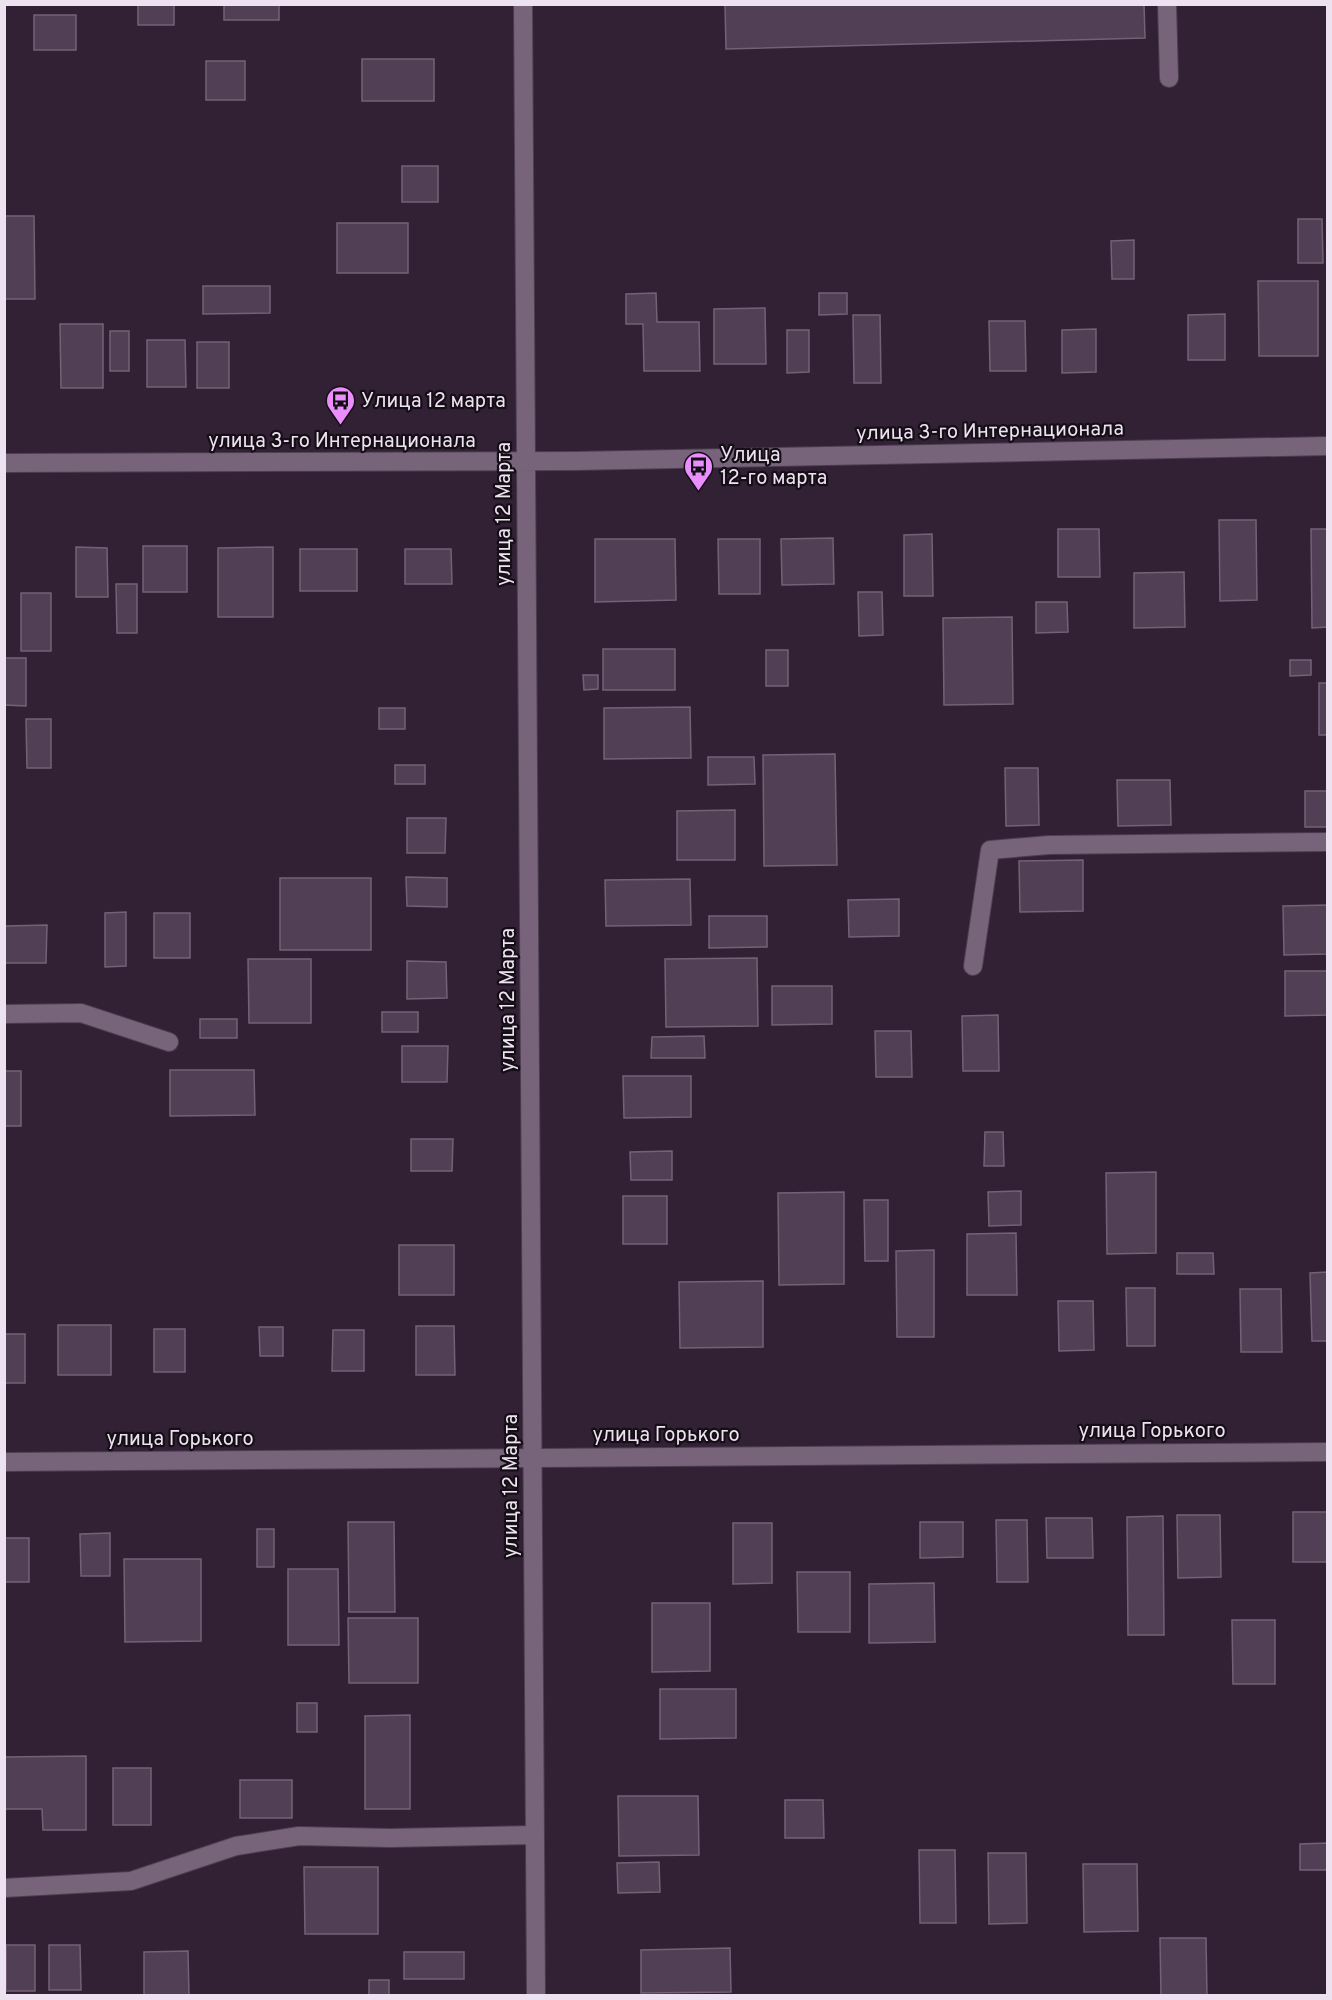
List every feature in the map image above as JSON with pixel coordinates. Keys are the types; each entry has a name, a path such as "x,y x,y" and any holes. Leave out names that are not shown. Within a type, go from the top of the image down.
{"street":[{"name":"улица 12 Марта","path":"523,4 536,1995"},
{"path":"1167,4 1169,78"},
{"name":"улица 3-го Интернационала","path":"4,463 525,462 1328,446"},
{"path":"973,966 990,850 1049,845 1328,842"},
{"path":"4,1014 81,1013 169,1042"},
{"name":"улица Горького","path":"4,1462 1328,1452"},
{"path":"4,1888 131,1881 236,1846 299,1836 390,1838 534,1835"}],"building":[{"path":"138,4 174,4 174,25 138,25"},
{"path":"224,4 279,4 279,20 224,20"},
{"path":"725,4 1144,4 1145,38 726,49"},
{"path":"34,15 76,15 76,50 34,50"},
{"path":"362,59 434,59 434,101 362,101"},
{"path":"206,61 245,61 245,100 206,100"},
{"path":"402,166 438,166 438,202 402,202"},
{"path":"4,216 34,216 35,299 4,299"},
{"path":"1298,219 1322,219 1323,263 1298,263"},
{"path":"337,223 408,223 408,273 337,273"},
{"path":"1134,240 1134,279 1112,279 1111,241"},
{"path":"1258,281 1318,281 1318,356 1259,356"},
{"path":"203,286 270,286 270,313 203,314"},
{"path":"656,293 657,322 699,322 700,371 644,371 643,324 626,324 626,294"},
{"path":"819,293 847,293 847,314 819,315"},
{"path":"765,308 766,364 714,364 714,309"},
{"path":"1225,314 1225,360 1188,360 1188,315"},
{"path":"853,315 880,315 881,383 854,383"},
{"path":"989,321 1025,321 1026,371 990,371"},
{"path":"60,324 103,324 103,388 61,388"},
{"path":"1096,329 1096,372 1062,373 1062,330"},
{"path":"787,330 809,330 809,372 787,373"},
{"path":"110,331 129,331 129,371 110,371"},
{"path":"147,340 185,340 186,387 147,387"},
{"path":"197,342 229,342 229,388 197,388"},
{"path":"1219,520 1256,520 1257,600 1220,601"},
{"path":"1058,529 1099,529 1100,577 1058,577"},
{"path":"1311,529 1328,529 1328,627 1312,628"},
{"path":"932,534 933,596 904,596 904,535"},
{"path":"833,538 834,584 782,585 781,539"},
{"path":"595,539 675,539 676,600 595,602"},
{"path":"718,539 760,539 760,594 719,594"},
{"path":"143,546 187,546 187,592 143,592"},
{"path":"76,547 107,548 108,597 76,597"},
{"path":"273,547 273,617 218,617 218,548"},
{"path":"300,549 357,549 357,591 300,591"},
{"path":"405,549 451,549 452,584 405,584"},
{"path":"1184,572 1185,627 1134,628 1134,573"},
{"path":"116,584 137,584 137,633 117,633"},
{"path":"858,592 882,592 883,635 859,636"},
{"path":"21,593 51,593 51,651 21,651"},
{"path":"1036,602 1067,602 1068,632 1036,633"},
{"path":"1012,617 1013,704 944,705 943,618"},
{"path":"603,649 675,649 675,690 603,690"},
{"path":"766,650 788,650 788,686 766,686"},
{"path":"4,658 26,658 26,706 4,705"},
{"path":"1290,660 1311,660 1311,675 1290,676"},
{"path":"583,675 598,675 598,689 584,690"},
{"path":"1319,683 1328,683 1328,735 1319,735"},
{"path":"690,707 691,758 604,759 604,708"},
{"path":"379,708 405,708 405,729 379,729"},
{"path":"26,719 51,719 51,768 27,768"},
{"path":"835,754 837,865 764,866 763,755"},
{"path":"708,757 754,757 755,784 708,785"},
{"path":"395,765 425,765 425,784 395,784"},
{"path":"1005,768 1038,768 1039,825 1006,826"},
{"path":"1117,780 1170,780 1171,825 1118,826"},
{"path":"1305,791 1328,791 1328,827 1305,827"},
{"path":"735,810 735,860 677,860 677,811"},
{"path":"407,818 446,818 445,853 407,853"},
{"path":"1083,860 1083,911 1020,912 1019,861"},
{"path":"406,877 447,878 447,907 407,906"},
{"path":"280,878 371,878 371,950 280,950"},
{"path":"690,879 691,925 606,926 605,880"},
{"path":"899,899 899,936 849,937 848,900"},
{"path":"1328,905 1328,954 1284,955 1283,906"},
{"path":"126,912 126,966 105,967 105,913"},
{"path":"154,913 190,913 190,958 154,958"},
{"path":"709,916 767,916 767,947 709,948"},
{"path":"47,925 46,963 5,963 5,926"},
{"path":"757,958 758,1026 666,1027 665,959"},
{"path":"248,959 311,959 311,1023 249,1023"},
{"path":"407,961 446,962 447,998 407,999"},
{"path":"1285,971 1328,971 1328,1015 1285,1016"},
{"path":"772,986 832,986 832,1024 772,1025"},
{"path":"382,1012 418,1012 418,1032 382,1032"},
{"path":"998,1015 999,1071 963,1071 962,1016"},
{"path":"200,1019 237,1019 237,1038 200,1038"},
{"path":"875,1031 911,1031 912,1077 876,1077"},
{"path":"704,1036 705,1058 651,1058 652,1037"},
{"path":"402,1046 448,1046 447,1082 402,1082"},
{"path":"170,1070 254,1070 255,1115 170,1116"},
{"path":"4,1071 21,1071 21,1126 4,1126"},
{"path":"623,1076 691,1076 691,1117 624,1118"},
{"path":"985,1132 1003,1132 1004,1166 984,1166"},
{"path":"411,1139 453,1139 452,1171 411,1171"},
{"path":"672,1151 672,1180 631,1180 630,1152"},
{"path":"1156,1172 1156,1253 1107,1254 1106,1173"},
{"path":"1021,1191 1021,1225 989,1226 988,1192"},
{"path":"844,1192 844,1284 779,1285 778,1193"},
{"path":"623,1196 667,1196 667,1244 623,1244"},
{"path":"864,1200 888,1200 888,1261 865,1261"},
{"path":"1016,1233 1017,1295 967,1295 967,1234"},
{"path":"399,1245 454,1245 454,1295 399,1295"},
{"path":"934,1250 934,1337 897,1337 896,1251"},
{"path":"1177,1253 1213,1253 1214,1274 1177,1274"},
{"path":"1328,1272 1328,1341 1312,1341 1310,1273"},
{"path":"763,1281 763,1347 680,1348 679,1282"},
{"path":"1126,1288 1155,1288 1155,1346 1127,1346"},
{"path":"1240,1289 1281,1289 1282,1352 1241,1352"},
{"path":"1058,1301 1093,1301 1094,1350 1059,1351"},
{"path":"58,1325 111,1325 111,1375 58,1375"},
{"path":"416,1326 454,1326 455,1375 416,1375"},
{"path":"259,1327 283,1327 283,1356 260,1356"},
{"path":"154,1329 185,1329 185,1372 154,1372"},
{"path":"333,1330 364,1330 364,1371 332,1371"},
{"path":"4,1334 25,1334 25,1383 4,1383"},
{"path":"1293,1512 1328,1512 1328,1562 1293,1562"},
{"path":"1177,1515 1220,1515 1221,1577 1178,1578"},
{"path":"1163,1516 1164,1635 1128,1635 1127,1517"},
{"path":"1046,1518 1092,1518 1093,1558 1047,1558"},
{"path":"996,1520 1027,1520 1028,1582 997,1582"},
{"path":"348,1522 394,1522 395,1612 349,1612"},
{"path":"920,1522 963,1522 963,1557 920,1558"},
{"path":"733,1523 772,1523 772,1583 733,1584"},
{"path":"257,1529 274,1529 274,1567 257,1567"},
{"path":"110,1533 110,1576 81,1576 80,1534"},
{"path":"5,1538 29,1538 29,1582 4,1582"},
{"path":"124,1559 201,1559 201,1641 125,1642"},
{"path":"288,1569 338,1569 339,1645 288,1645"},
{"path":"797,1572 850,1572 850,1632 798,1632"},
{"path":"934,1583 935,1642 869,1643 869,1584"},
{"path":"652,1603 710,1603 710,1671 652,1672"},
{"path":"348,1618 418,1618 418,1683 349,1683"},
{"path":"1232,1620 1275,1620 1275,1684 1233,1684"},
{"path":"660,1689 736,1689 736,1738 660,1739"},
{"path":"297,1703 317,1703 317,1732 297,1732"},
{"path":"410,1715 410,1809 365,1809 365,1716"},
{"path":"86,1756 86,1830 43,1830 42,1809 4,1809 4,1757"},
{"path":"113,1768 151,1768 151,1825 113,1825"},
{"path":"240,1780 292,1780 292,1818 240,1818"},
{"path":"618,1796 698,1796 699,1855 619,1856"},
{"path":"785,1800 823,1800 824,1838 785,1838"},
{"path":"1328,1843 1328,1870 1300,1870 1300,1844"},
{"path":"919,1850 955,1850 956,1923 920,1923"},
{"path":"988,1853 1026,1853 1027,1923 989,1924"},
{"path":"659,1862 660,1892 618,1893 617,1863"},
{"path":"1083,1864 1137,1864 1138,1931 1084,1932"},
{"path":"304,1867 378,1867 378,1934 305,1934"},
{"path":"1160,1938 1206,1938 1207,1996 1161,1996"},
{"path":"6,1945 35,1945 35,1991 6,1991"},
{"path":"49,1945 80,1945 81,1990 49,1990"},
{"path":"730,1948 731,1992 641,1993 641,1950"},
{"path":"188,1951 189,1996 144,1996 144,1952"},
{"path":"404,1952 464,1952 464,1979 404,1979"},
{"path":"369,1980 389,1980 389,1996 369,1996"}],"place":[{"name":"Улица 12 марта","path":"340,426"},
{"name":"Улица 12-го марта","path":"699,492"}]}
